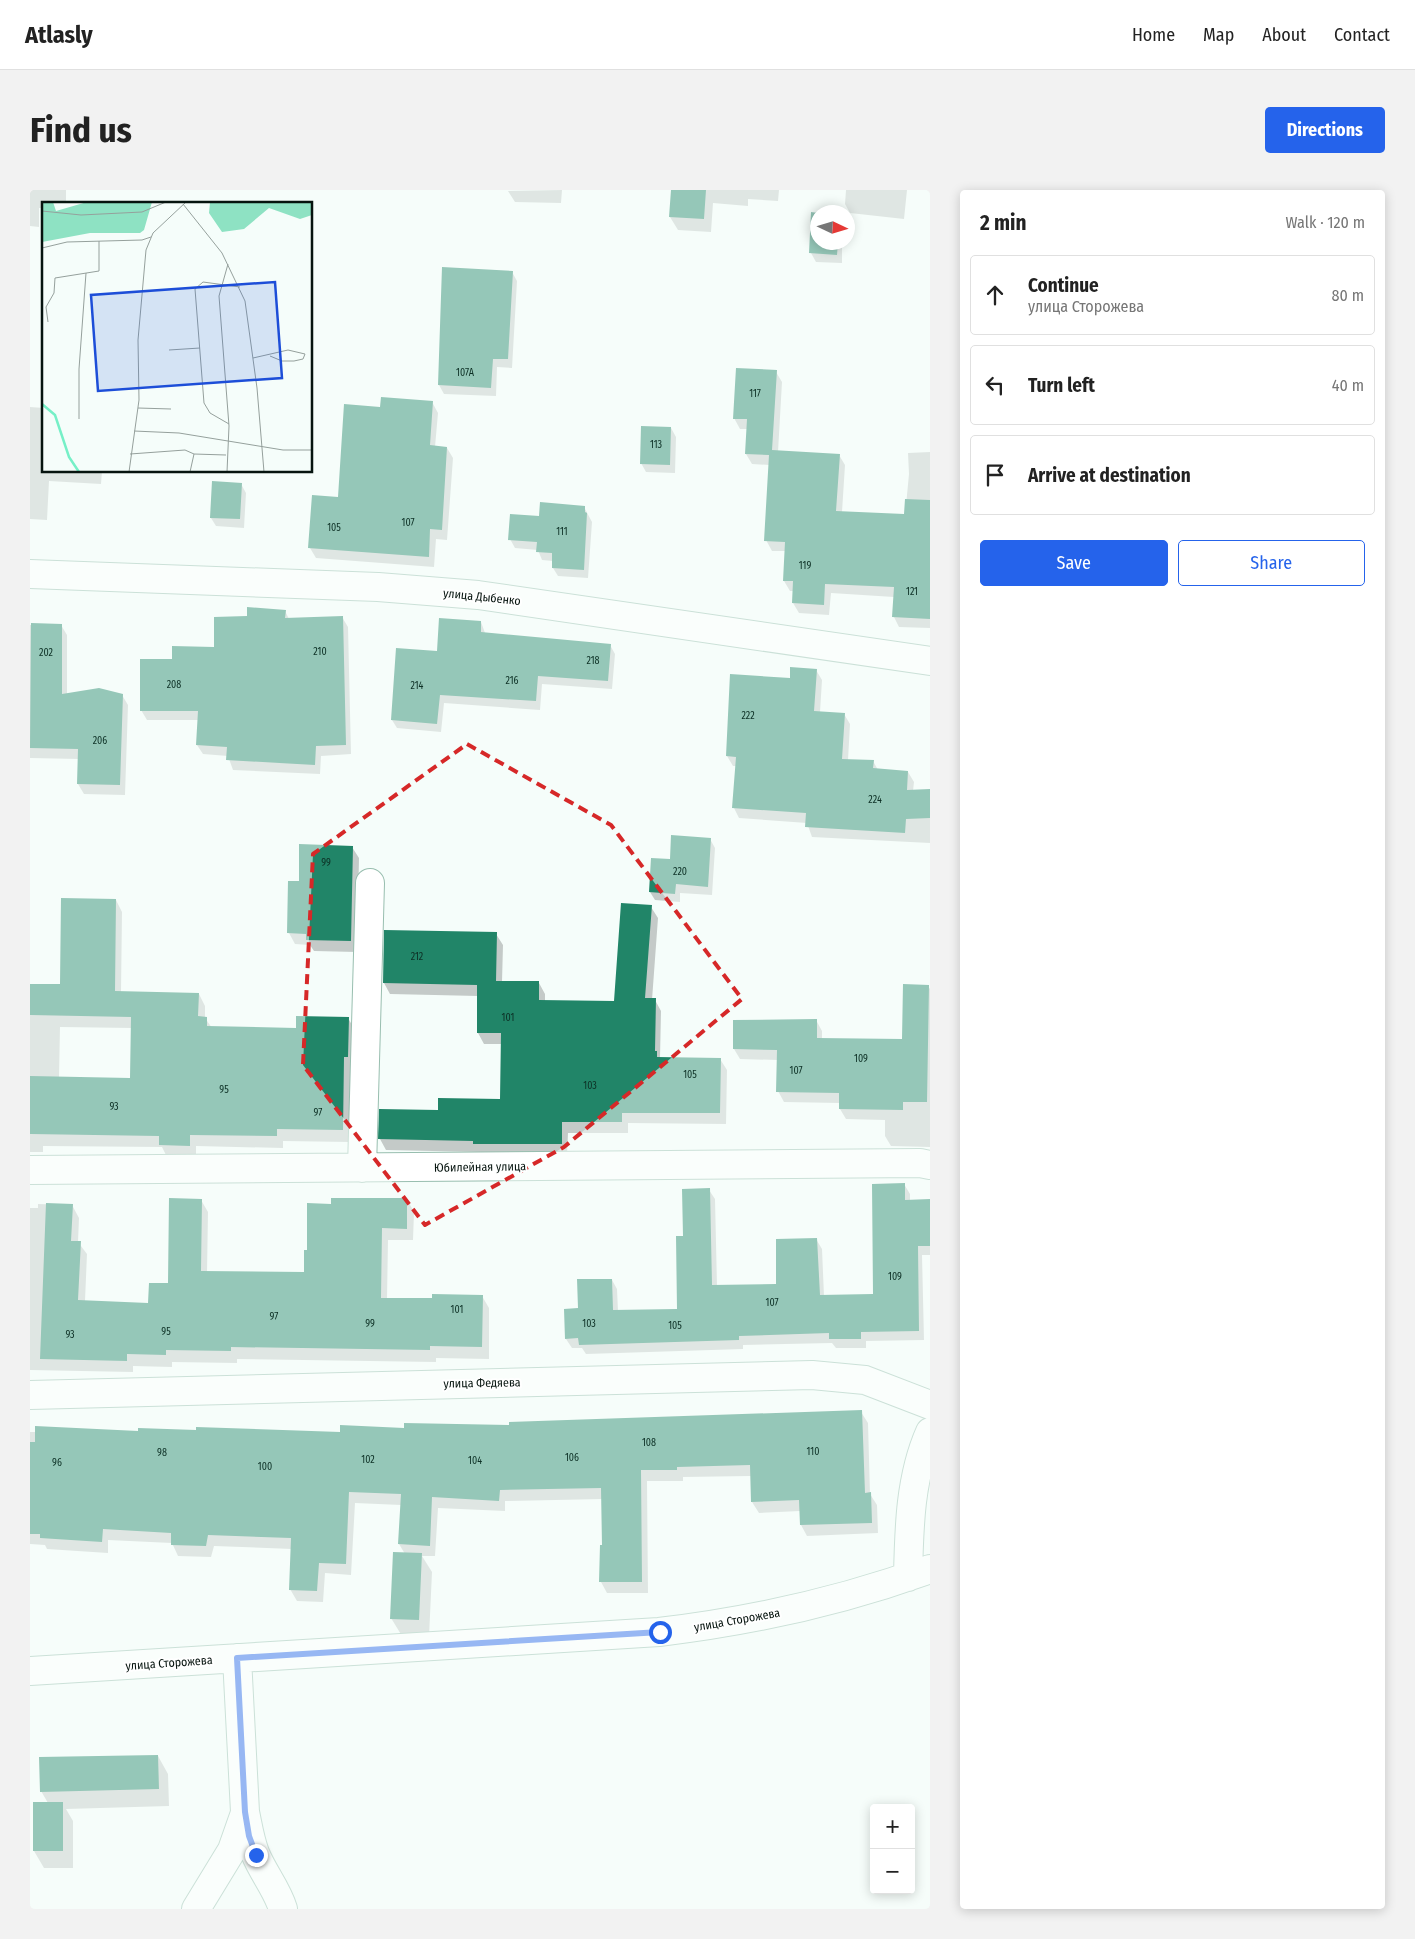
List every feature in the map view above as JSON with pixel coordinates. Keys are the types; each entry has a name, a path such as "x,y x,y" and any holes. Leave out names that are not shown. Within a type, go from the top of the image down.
{"street":[{"name":"улица Дыбенко","path":"30,574 378,586 478,595 930,661"},
{"path":"362,1168 370,882"},
{"name":"Юбилейная улица","path":"30,1170 920,1163 930,1165"},
{"name":"улица Федяева","path":"30,1395 812,1375 865,1380 930,1405"},
{"path":"919,1573 909,1519 917,1475 930,1432"},
{"name":"улица Сторожева","path":"30,1671 660,1632 719,1625 778,1613 839,1598 919,1573"},
{"path":"237,1658 245,1812 249,1836 256,1855 280,1898 283,1909"},
{"path":"196,1909 232,1850 245,1812"}],"highlighted area":[{"path":"467,744 611,825 742,999 564,1147 425,1225 303,1065 313,854"}],"building":[{"path":"671,190 706,190 704,219 669,217"},
{"path":"810,232 810,250 837,250 837,255 809,253"},
{"path":"442,267 513,271 508,359 493,359 491,388 438,385"},
{"path":"736,368 777,370 772,450 840,454 836,511 904,514 905,499 930,500 930,619 892,617 894,587 825,584 824,605 792,603 793,581 783,581 785,542 764,541 769,455 745,454 747,419 733,419"},
{"path":"381,397 433,401 430,445 447,447 442,530 430,529 429,557 308,548 312,495 338,497 344,404 380,407"},
{"path":"641,426 671,427 670,465 640,464"},
{"path":"212,481 242,483 240,519 210,518"},
{"path":"540,502 585,506 585,512 587,513 584,570 552,568 552,553 536,552 537,542 508,540 510,514 539,516"},
{"path":"247,607 286,610 285,618 343,616 346,745 316,746 315,765 226,760 227,747 196,745 198,711 140,711 140,659 172,659 172,646 214,647 214,617 247,616"},
{"path":"439,618 481,621 481,632 611,644 608,681 538,676 536,701 440,695 437,724 391,720 396,648 437,651"},
{"path":"31,623 62,624 62,694 99,688 123,694 120,785 77,784 78,749 30,748"},
{"path":"790,667 817,669 814,711 845,713 842,759 874,760 873,768 908,771 907,790 930,789 930,818 906,819 905,833 805,827 806,813 732,808 736,757 726,756 730,674 790,678"},
{"path":"671,835 711,838 708,887 676,884 675,894 649,892 651,858 670,859"},
{"path":"299,844 353,846 351,941 306,940 306,934 287,933 288,881 299,881"},
{"path":"61,898 116,899 115,991 199,993 198,1016 207,1017 207,1026 296,1028 296,1016 349,1017 348,1057 344,1057 343,1130 277,1129 277,1136 190,1135 190,1146 159,1145 159,1136 30,1134 30,1076 130,1078 131,1017 30,1015 30,984 60,984"},
{"path":"621,903 652,905 645,998 656,998 655,1051 657,1051 657,1057 721,1058 720,1113 622,1113 622,1122 562,1122 562,1144 473,1144 473,1141 378,1139 379,1109 438,1110 438,1098 500,1099 501,1033 477,1033 477,985 383,983 384,930 497,932 496,981 539,981 539,1000 614,1001"},
{"path":"903,984 929,985 927,1102 903,1102 903,1110 839,1109 839,1093 776,1092 777,1050 733,1049 733,1020 817,1019 817,1038 902,1039"},
{"path":"905,1183 905,1200 930,1199 930,1246 918,1246 919,1331 861,1332 861,1339 829,1339 829,1333 739,1336 739,1340 579,1345 578,1338 565,1339 564,1309 578,1308 577,1279 612,1279 613,1310 677,1309 676,1236 683,1236 682,1189 710,1188 712,1285 776,1284 776,1239 817,1238 820,1295 873,1294 872,1184"},
{"path":"169,1198 202,1199 201,1271 304,1272 304,1250 307,1250 307,1203 331,1204 331,1198 407,1198 407,1229 382,1228 381,1298 432,1298 432,1294 483,1295 482,1347 430,1346 430,1350 231,1347 231,1351 166,1350 166,1355 127,1354 127,1361 40,1359 46,1203 73,1204 71,1241 81,1241 78,1300 148,1303 149,1283 168,1283"},
{"path":"862,1410 865,1493 871,1492 872,1523 800,1525 799,1500 751,1502 750,1465 677,1467 677,1470 641,1470 642,1582 599,1582 600,1545 602,1545 601,1488 500,1490 499,1501 432,1497 430,1546 398,1544 401,1494 349,1492 346,1564 319,1563 317,1591 289,1590 291,1538 208,1535 206,1546 171,1545 171,1533 103,1529 102,1542 40,1538 40,1534 30,1534 30,1442 35,1442 35,1426 138,1431 138,1428 196,1430 196,1427 340,1432 340,1425 404,1428 404,1423 509,1425 509,1422"},
{"path":"393,1552 422,1553 419,1620 390,1619"},
{"path":"158,1755 159,1789 40,1792 39,1757"},
{"path":"33,1802 63,1802 63,1851 33,1851"}],"route":[{"path":"256,1855 249,1836 245,1812 237,1658 660,1632"}]}
